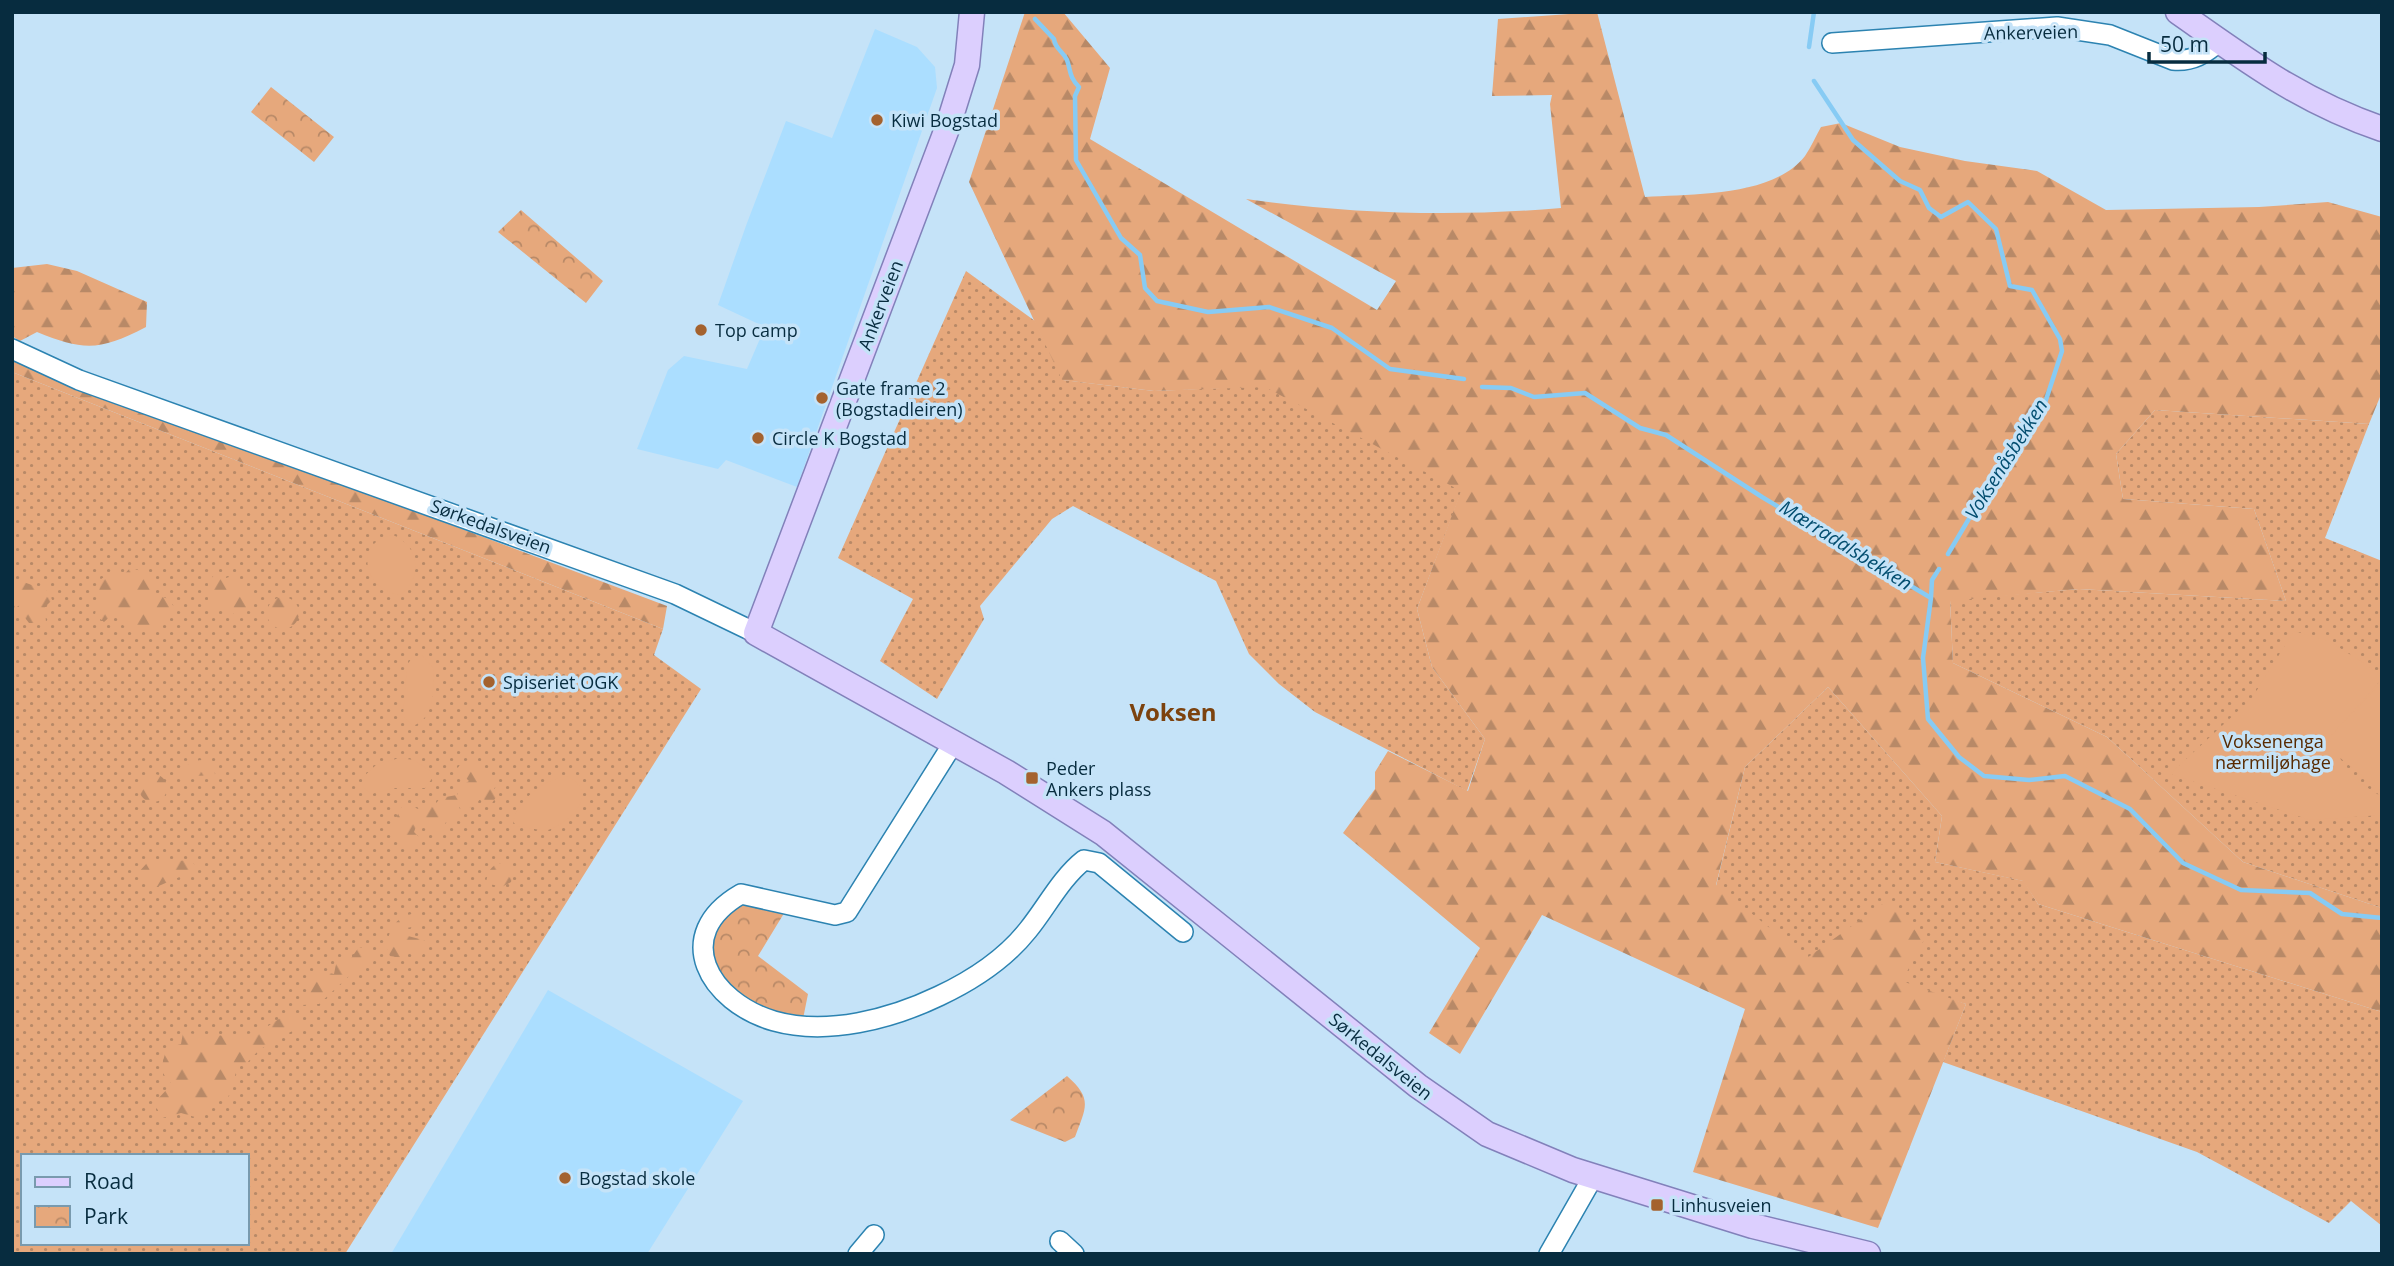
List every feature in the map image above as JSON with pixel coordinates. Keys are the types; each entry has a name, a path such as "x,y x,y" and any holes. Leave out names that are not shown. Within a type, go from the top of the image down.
{"main road":[{"name":"Ankerveien","path":"756,632 948,126 967,65 972,12"},
{"path":"2178,12 2290,90 2335,112 2382,129"},
{"name":"Sørkedalsveien","path":"756,632 1044,794 1119,843 1441,1104 1511,1146 1593,1177 1753,1226 1868,1254"}],"street":[{"name":"Ankerveien","path":"1832,43 2057,27 2110,35 2173,60 2184,61 2202,55 2219,41"},
{"name":"Sørkedalsveien","path":"12,349 79,380 675,594 756,632"},
{"path":"954,742 847,912 835,915 741,894 721,906 704,932 702,954 717,986 758,1014 795,1024 857,1023 912,1008 941,995 1000,960 1084,860 1099,863 1184,932"},
{"path":"1549,1254 1593,1177"},
{"path":"858,1254 874,1235"}],"shaded area":[{"path":"875,29 917,47 935,67 937,88 797,487 726,460 718,469 637,449 668,370 684,356 747,369 765,327 718,305 747,223 786,121 832,138"},
{"name":"Bogstad skole","path":"548,990 743,1101 647,1254 391,1254"}],"green space":[{"path":"1025,12 1063,12 1110,68 1090,139 1377,310 1396,281 1246,199 1403,213 1482,213 1561,208 1550,104 1552,95 1492,96 1498,19 1597,12 1645,197 1731,191 1773,179 1791,169 1805,156 1821,127 1841,123 1900,147 1965,161 2037,171 2106,210 2259,207 2328,202 2382,217 2382,392 2369,424 2155,410 2116,454 2123,499 2254,509 2286,601 2079,589 1950,601 1953,663 2107,737 2243,862 2382,908 2382,1012 2038,904 2023,881 1935,862 1942,816 1828,687 1745,767 1716,885 1807,958 1888,900 1924,940 1902,981 1966,1004 1878,1228 1693,1172 1745,1009 1542,915 1460,1054 1429,1033 1480,948 1343,833 1375,789 1375,772 1388,751 1468,791 1485,739 1432,667 1417,609 1461,491 1265,387 1154,391 1062,380 969,182"},
{"path":"271,87 334,137 314,162 251,112"},
{"path":"521,210 603,281 586,303 498,232"},
{"path":"47,264 77,271 147,302 146,327 116,341 92,346 67,343 37,332 20,341 12,336 12,268"},
{"path":"966,271 1035,321 1063,380 1154,391 1265,386 1462,490 1417,609 1432,667 1485,739 1467,791 1315,712 1279,684 1249,654 1216,581 1073,506 1052,519 980,606 984,619 937,699 880,661 913,599 838,558"},
{"path":"12,360 667,606 663,629 12,372"},
{"path":"12,372 663,629 654,655 701,689 345,1254 12,1254"},
{"path":"2155,410 2369,424 2325,538 2382,561 2382,908 2243,862 2107,737 1953,663 1950,600 2079,589 2286,601 2254,509 2123,499 2116,454"},
{"path":"393,535 409,547 415,563 412,580 400,595 377,584 368,565 372,546"},
{"path":"130,568 138,570 154,582 153,593 168,599 175,608 158,626 135,630 120,623 120,616 114,613 104,622 95,615 101,579 112,573 122,577"},
{"path":"216,573 226,578 232,576 250,589 249,594 253,597 251,608 236,615 220,607 215,611 208,604 208,582"},
{"path":"12,578 49,591 52,600 45,607 46,623 29,623 22,614 23,605 18,606 12,613"},
{"path":"283,597 294,602 299,613 294,624 283,629 272,624 267,613 272,602"},
{"name":"Voksenenga nærmiljøhage","path":"2294,631 2329,641 2379,673 2381,680 2326,741 2382,682 2382,792 2339,757 2357,781 2382,797 2382,815 2310,820 2170,774 2252,698"},
{"path":"422,655 433,668 432,702 426,716 413,726 403,716 407,666 412,657"},
{"path":"1828,687 1942,816 1935,862 2024,881 2038,904 2382,1012 2382,1226 2351,1201 2329,1223 2197,1152 1943,1062 1966,1004 1807,959 1716,886 1745,767"},
{"path":"399,758 414,760 430,771 431,780 425,788 395,788 371,794 364,788 362,778 376,765"},
{"path":"474,759 483,769 483,777 498,782 494,789 497,796 492,803 480,798 477,804 469,808 458,805 461,811 437,833 417,824 414,832 421,839 416,843 407,846 395,841 389,832 399,823 397,816 402,806 412,806 420,810 432,802 435,805 440,798 457,795 461,786 469,781 457,769 462,762"},
{"path":"200,760 214,765 215,775 195,776 187,783 176,777 180,768"},
{"path":"153,774 163,778 167,788 163,798 153,802 143,798 139,788 143,778"},
{"path":"568,776 582,791 582,800 564,822 546,831 517,826 513,822 521,805 534,791 551,781"},
{"path":"191,860 198,869 154,888 143,883 137,874 147,863"},
{"path":"509,862 514,871 511,882 502,887 486,883 493,867"},
{"path":"744,901 786,910 758,956 808,994 803,1019 758,1008 717,976 709,935 725,910"},
{"path":"417,913 421,925 407,928 408,936 427,941 422,956 411,949 404,958 390,956 386,947 392,928 404,917"},
{"path":"359,947 375,951 373,963 349,976 319,1004 302,1005 310,982 320,971 334,974 337,959 349,961"},
{"path":"287,1015 298,1016 301,1026 259,1050 245,1065 238,1066 227,1101 211,1101 195,1117 181,1113 162,1118 154,1103 172,1084 163,1072 164,1058 167,1048 181,1044 183,1033 220,1036 249,1034"},
{"path":"1067,1076 1081,1091 1085,1104 1075,1137 1065,1142 1010,1120"}],"waterway":[{"name":"Voksenåsbekken","path":"1809,47 1814,12"},
{"name":"Mærradalsbekken","path":"1035,19 1054,39 1079,87 1075,96 1076,160 1121,238 1140,255 1145,288 1157,301 1208,312 1269,307 1332,328 1390,369 1464,379"},
{"name":"Voksenåsbekken","path":"1814,81 1853,140 1900,181 1920,190 1929,208 1941,217 1968,202 1996,229 2010,286 2032,290 2060,339 2062,351 2043,409 2017,438 1948,554"},
{"name":"Mærradalsbekken","path":"1482,387 1511,388 1534,397 1585,393 1640,428 1666,435 1762,497 1931,598 1923,658 1928,719 1959,757 1984,776 2029,780 2065,776 2130,809 2183,863 2241,890 2310,893 2342,914 2382,918"},
{"name":"Voksenåsbekken","path":"1931,597 1932,580 1939,569"}],"place":[{"name":"Kiwi Bogstad","path":"877,120"},
{"name":"Top camp","path":"701,330"},
{"name":"Gate frame 2 (Bogstadleiren)","path":"822,398"},
{"name":"Circle K Bogstad","path":"758,438"},
{"name":"Spiseriet OGK","path":"489,682"},
{"name":"Peder Ankers plass","path":"1032,778"},
{"name":"Bogstad skole","path":"565,1178"},
{"name":"Linhusveien","path":"1657,1205"}],"district":[{"name":"Voksen","path":"1173,711"}]}
